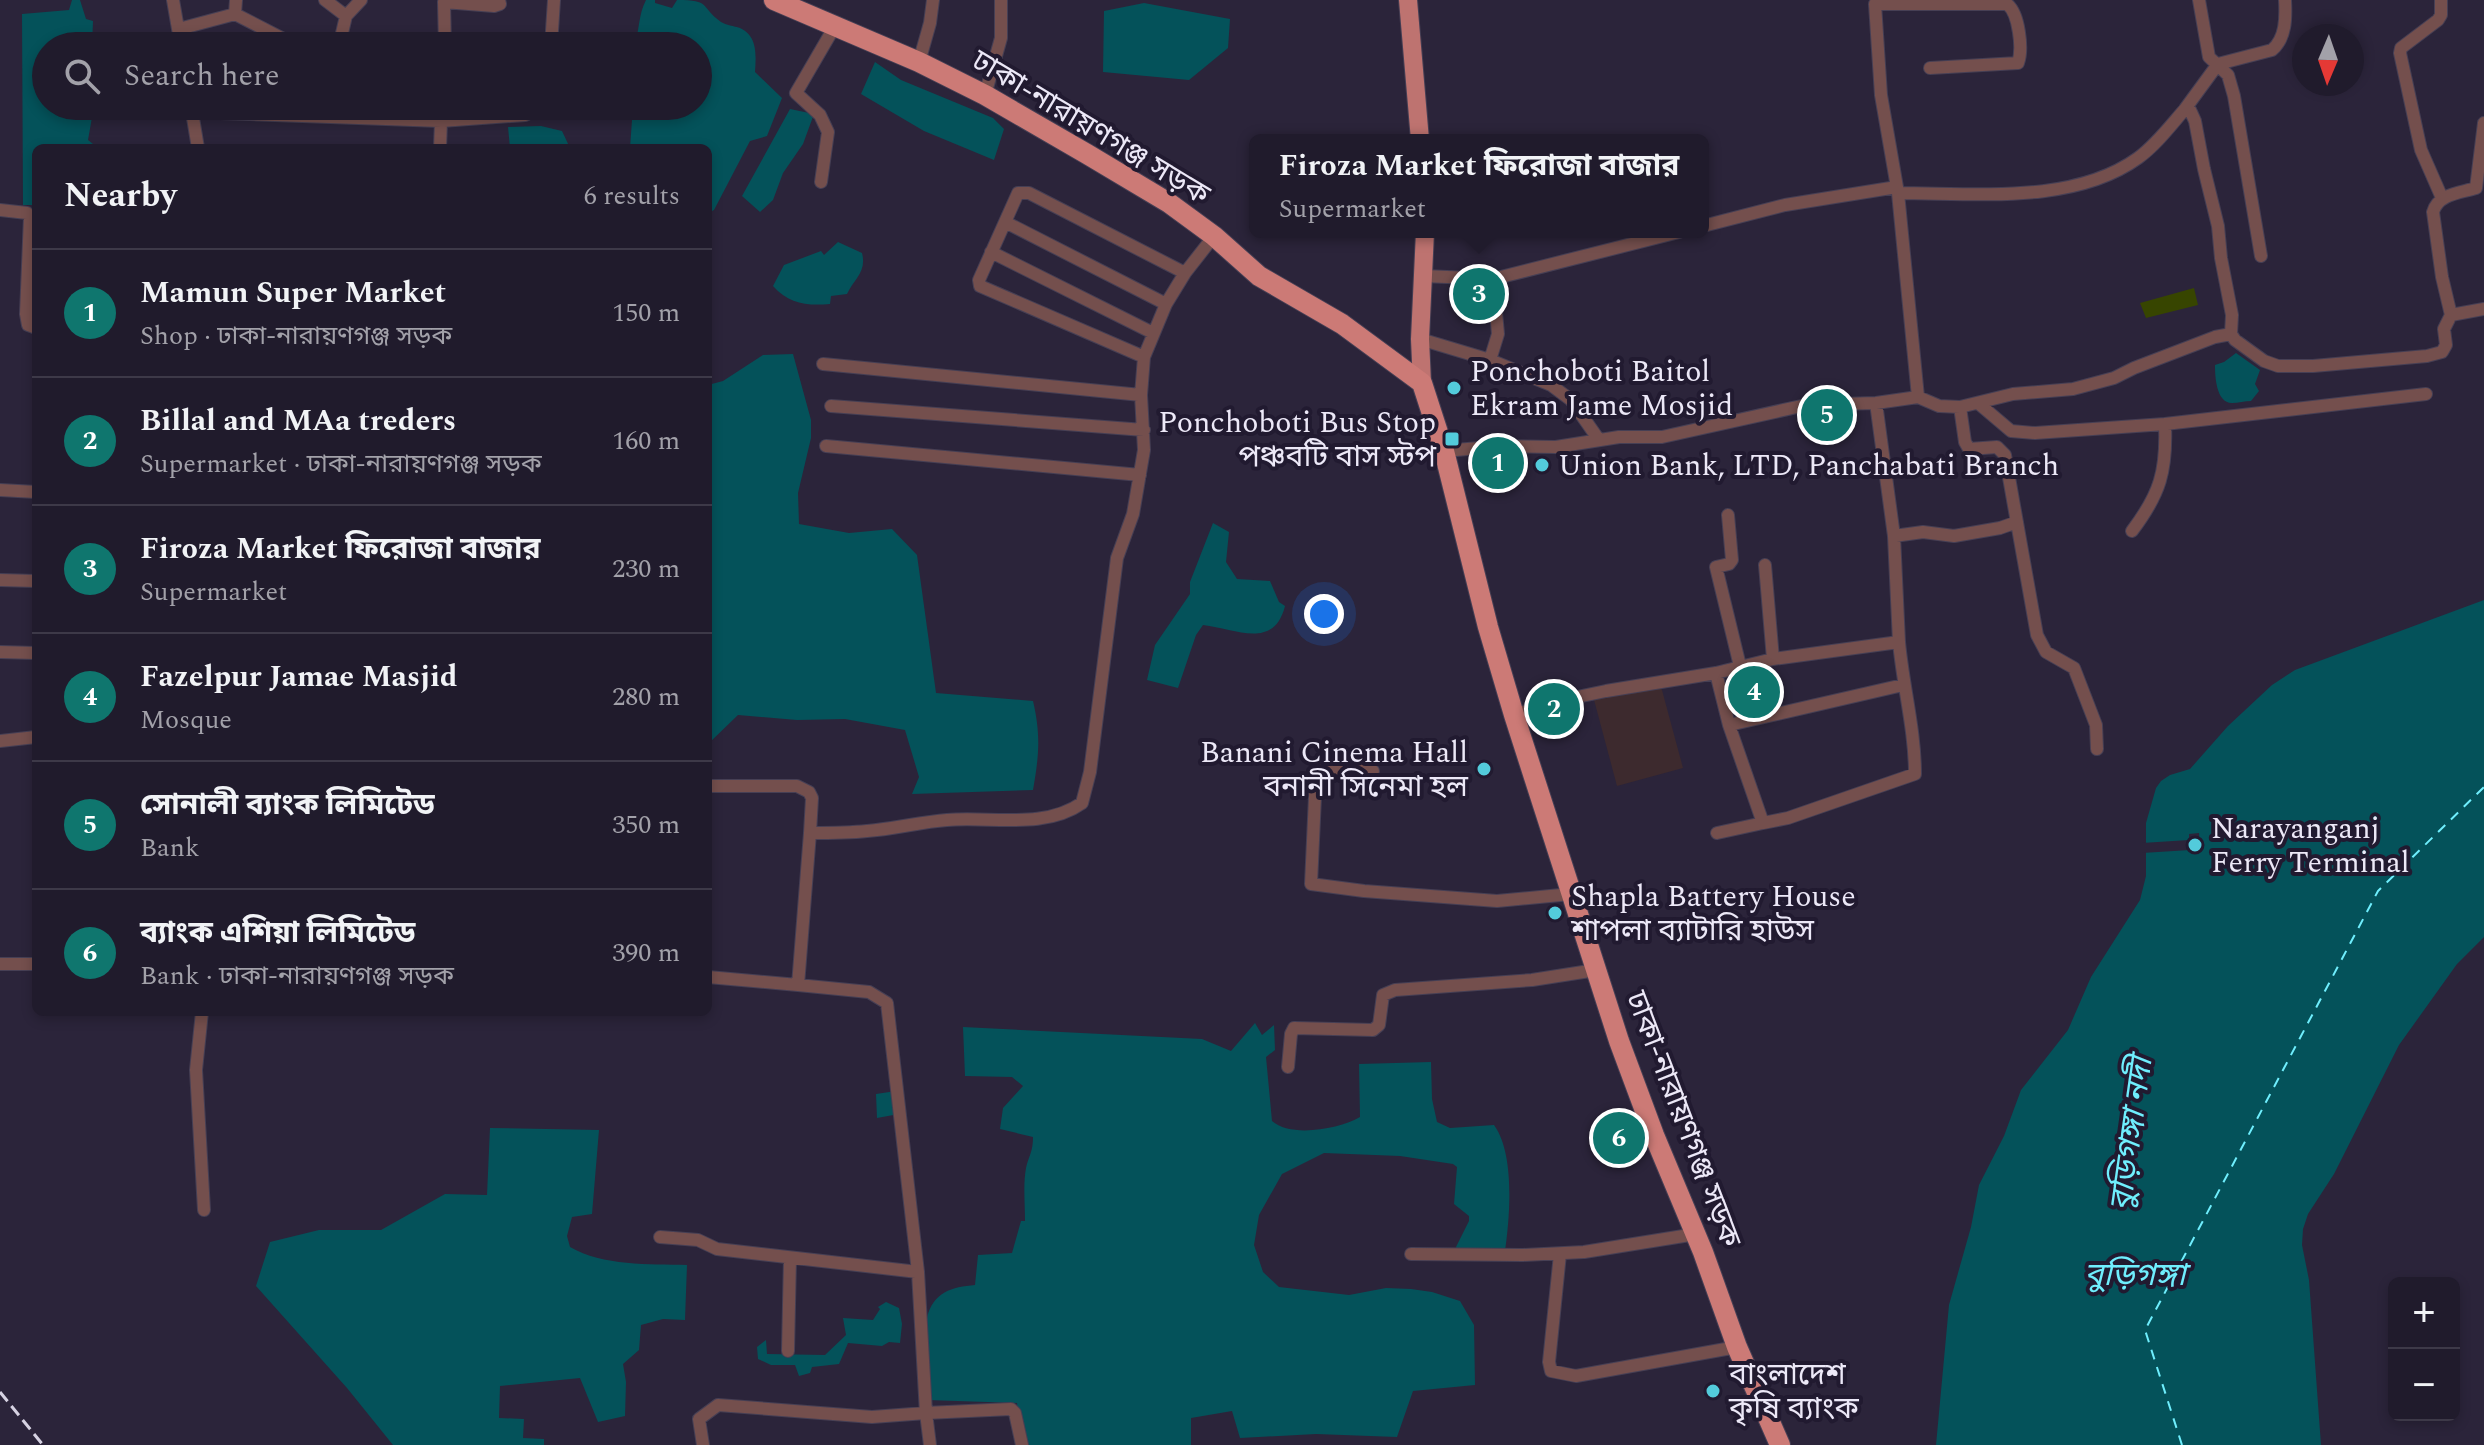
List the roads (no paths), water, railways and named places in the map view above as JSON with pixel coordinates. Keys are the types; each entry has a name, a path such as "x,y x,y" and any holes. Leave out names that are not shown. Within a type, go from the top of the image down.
{"highway":[{"name":"ঢাকা-নারায়ণগঞ্জ সড়ক","path":"774,0 919,62 985,95 1155,195 1214,236 1259,276 1342,324 1422,383 1444,451 1488,627 1514,715 1630,1071 1696,1234 1737,1347 1780,1445"}],"main road":[{"path":"1408,0 1419,134"},
{"path":"1422,383 1420,339 1425,238"}],"street":[{"path":"173,0 179,32"},
{"path":"235,14 236,0"},
{"path":"325,0 346,16"},
{"path":"342,32 346,16 361,0"},
{"path":"430,0 494,6 498,6 499,0"},
{"path":"552,32 554,0"},
{"path":"919,62 933,0"},
{"path":"985,95 1001,38 1001,0"},
{"path":"2199,0 2209,57 2228,75 2234,96 2261,256"},
{"path":"1709,224 1785,205 1897,190 2029,194 2112,174 2141,157 2185,109 2218,64 2272,50 2278,45 2286,19 2285,0"},
{"path":"2441,0 2438,20 2401,48 2400,53 2421,150 2442,198"},
{"path":"444,2 445,32"},
{"path":"1918,397 1897,190 1881,95 1875,4 1938,2 2010,5 2018,33 2020,62 1930,68"},
{"path":"179,29 235,14 270,32"},
{"path":"821,182 828,132 820,115 796,93 835,26"},
{"path":"2185,109 2190,110 2195,121 2218,226 2232,315 2231,334 2264,361 2278,366 2313,366 2442,352 2446,345 2444,329 2451,315 2433,212 2442,198 2480,186 2484,123"},
{"path":"193,120 197,144"},
{"path":"440,144 441,120"},
{"path":"1144,357 980,286 979,280 1018,193 1029,193 1185,273"},
{"path":"0,210 27,213 30,217 26,314 28,325 32,326"},
{"path":"1005,222 1166,304"},
{"path":"810,833 869,831 953,819 1018,821 1049,815 1082,803 1090,772 1117,558 1133,514 1140,475 1144,430 1141,395 1144,357 1166,304 1214,236"},
{"path":"1424,276 1493,279 1655,238"},
{"path":"991,252 1153,333"},
{"path":"1490,360 1498,334 1493,279"},
{"path":"2451,315 2484,309"},
{"path":"1444,451 1503,446 1556,447 1599,440 1675,435 1806,405 1876,403 1918,397 1939,406 1960,407 2013,394 2073,389 2114,378 2215,337 2231,334"},
{"path":"1420,339 1490,360 1551,385 1571,400 1599,440"},
{"path":"823,364 1141,395"},
{"path":"1978,403 2011,431 2035,433 2165,424 2426,394"},
{"path":"1717,833 1788,818 1915,774 1915,750 1899,642 1894,536 1876,403"},
{"path":"831,406 1144,430"},
{"path":"1960,407 1965,442 1969,449 1997,447 2005,455 2037,635 2046,652 2074,668 2096,725 2097,749"},
{"path":"2132,531 2151,506 2164,473 2165,424"},
{"path":"826,446 1140,475"},
{"path":"0,490 32,492"},
{"path":"1728,515 1732,560 1729,564 1716,567 1740,666"},
{"path":"1894,536 1923,532 1954,536 2017,522"},
{"path":"1765,565 1773,659"},
{"path":"0,580 32,581"},
{"path":"1514,715 1582,696 1716,673 1773,659 1899,642"},
{"path":"0,652 32,653"},
{"path":"1716,673 1729,725 1763,823"},
{"path":"1729,725 1903,685"},
{"path":"0,741 32,737"},
{"path":"1373,771 1323,768 1318,771 1311,884 1497,901 1571,894"},
{"path":"712,786 797,786 809,792 812,798 798,985"},
{"path":"0,964 32,964"},
{"path":"1288,1067 1294,1028 1373,1030 1379,1025 1383,995 1395,990 1532,980 1596,970"},
{"path":"712,977 869,992 887,1003 918,1272 930,1445"},
{"path":"202,1016 196,1070 204,1210"},
{"path":"1411,1254 1560,1254 1696,1234"},
{"path":"660,1237 698,1240 717,1249 918,1272"},
{"path":"1560,1254 1549,1362 1551,1371 1556,1374 1576,1376 1737,1347"},
{"path":"788,1351 790,1258"},
{"path":"703,1445 699,1419 718,1405 872,1417 1011,1409 1015,1413 1022,1445"}],"water":[{"path":"72,0 80,0 86,19 93,21 93,32 32,32 32,120 92,120 88,140 93,144 32,144 32,205 23,205 22,14 69,10"},
{"path":"646,0 655,0 655,3 672,8 677,0 701,3 721,22 740,28 750,36 755,47 755,72 782,98 767,136 750,141 712,211 712,144 630,144 632,120 712,120 712,32 637,32"},
{"path":"1144,3 1230,19 1228,48 1189,80 1103,72 1104,11"},
{"path":"875,62 901,80 993,118 1004,129 994,160 924,131 861,94"},
{"path":"790,109 814,114 803,144 783,173 773,200 760,212 742,196"},
{"path":"541,126 562,131 568,144 510,144 508,127"},
{"path":"838,242 862,253 863,265 847,294 831,296 830,304 814,305 785,297 773,286 784,265 821,251 824,255"},
{"path":"2236,353 2260,370 2255,384 2259,391 2251,401 2227,402 2218,388 2215,365"},
{"path":"793,354 811,420 811,438 798,493 799,524 849,533 892,529 917,555 936,693 1033,701 1038,746 1033,790 912,794 919,777 905,730 845,719 797,720 738,715 712,740 712,384 723,381 763,355"},
{"path":"1213,523 1229,532 1226,562 1237,579 1270,581 1279,602 1285,606 1280,620 1272,628 1252,634 1203,625 1196,635 1178,688 1147,680 1155,645 1190,594 1190,582"},
{"name":"বুড়িগঙ্গা","path":"2484,600 2484,937 2457,964 2399,1045 2334,1174 2308,1214 2303,1229 2321,1445 1936,1445 1949,1305 1971,1227 1979,1185 2004,1136 2021,1090 2068,1030 2091,977 2140,900 2146,876 2146,823 2156,788 2170,775 2190,769 2228,726 2272,685 2295,670"},
{"path":"1255,1023 1262,1035 1274,1025 1275,1050 1266,1057 1272,1121 1280,1126 1315,1130 1360,1117 1359,1064 1431,1062 1432,1099 1437,1122 1450,1128 1494,1125 1501,1137 1508,1168 1505,1251 1458,1252 1456,1247 1469,1216 1454,1204 1457,1167 1453,1164 1400,1156 1324,1153 1282,1174 1259,1215 1254,1245 1263,1272 1279,1287 1349,1295 1386,1288 1411,1289 1460,1301 1474,1325 1475,1385 1413,1391 1397,1437 1316,1434 1240,1438 1232,1411 1191,1418 1191,1445 1026,1445 1020,1434 1017,1403 927,1400 927,1318 930,1309 945,1292 975,1285 978,1255 1012,1253 1021,1221 1025,1221 1025,1174 1033,1142 1033,1137 1000,1129 1003,1108 1023,1086 1012,1077 965,1076 963,1027 1202,1039 1231,1051"},
{"path":"896,1091 899,1114 877,1118 876,1094"},
{"path":"490,1128 599,1130 592,1214 572,1217 567,1236 570,1247 612,1261 687,1265 685,1320 663,1319 641,1325 639,1350 623,1364 625,1416 598,1422 580,1378 500,1386 499,1418 524,1419 523,1438 544,1439 544,1445 393,1445 256,1286 270,1242 319,1230 381,1230 445,1194 487,1195"},
{"path":"886,1302 899,1308 902,1324 900,1343 889,1342 882,1346 848,1343 839,1364 812,1367 810,1373 799,1376 795,1365 771,1365 758,1359 757,1347 766,1340 767,1354 825,1355 846,1335 843,1318 873,1320 880,1309 878,1307"}],"railway":[{"path":"0,1392 43,1445"}],"place":[{"name":"Firoza Market ফিরোজা বাজার","path":"1479,294"},
{"name":"Ponchoboti Baitol Ekram Jame Mosjid","path":"1454,388"},
{"name":"সোনালী ব্যাংক লিমিটেড","path":"1827,415"},
{"name":"Ponchoboti Bus Stop পঞ্চবটি বাস স্টপ","path":"1452,439"},
{"name":"Mamun Super Market","path":"1498,463"},
{"name":"Union Bank, LTD, Panchabati Branch","path":"1542,465"},
{"name":"Fazelpur Jamae Masjid","path":"1754,692"},
{"name":"Billal and MAa treders","path":"1554,709"},
{"name":"Banani Cinema Hall বনানী সিনেমা হল","path":"1484,769"},
{"name":"Narayanganj Ferry Terminal","path":"2195,845"},
{"name":"Shapla Battery House শাপলা ব্যাটারি হাউস","path":"1555,913"},
{"name":"ব্যাংক এশিয়া লিমিটেড","path":"1619,1138"},
{"name":"বাংলাদেশ কৃষি ব্যাংক","path":"1713,1391"}],"water label":[{"name":"বুড়িগঙ্গা নদী","path":"2130,1134"}]}
